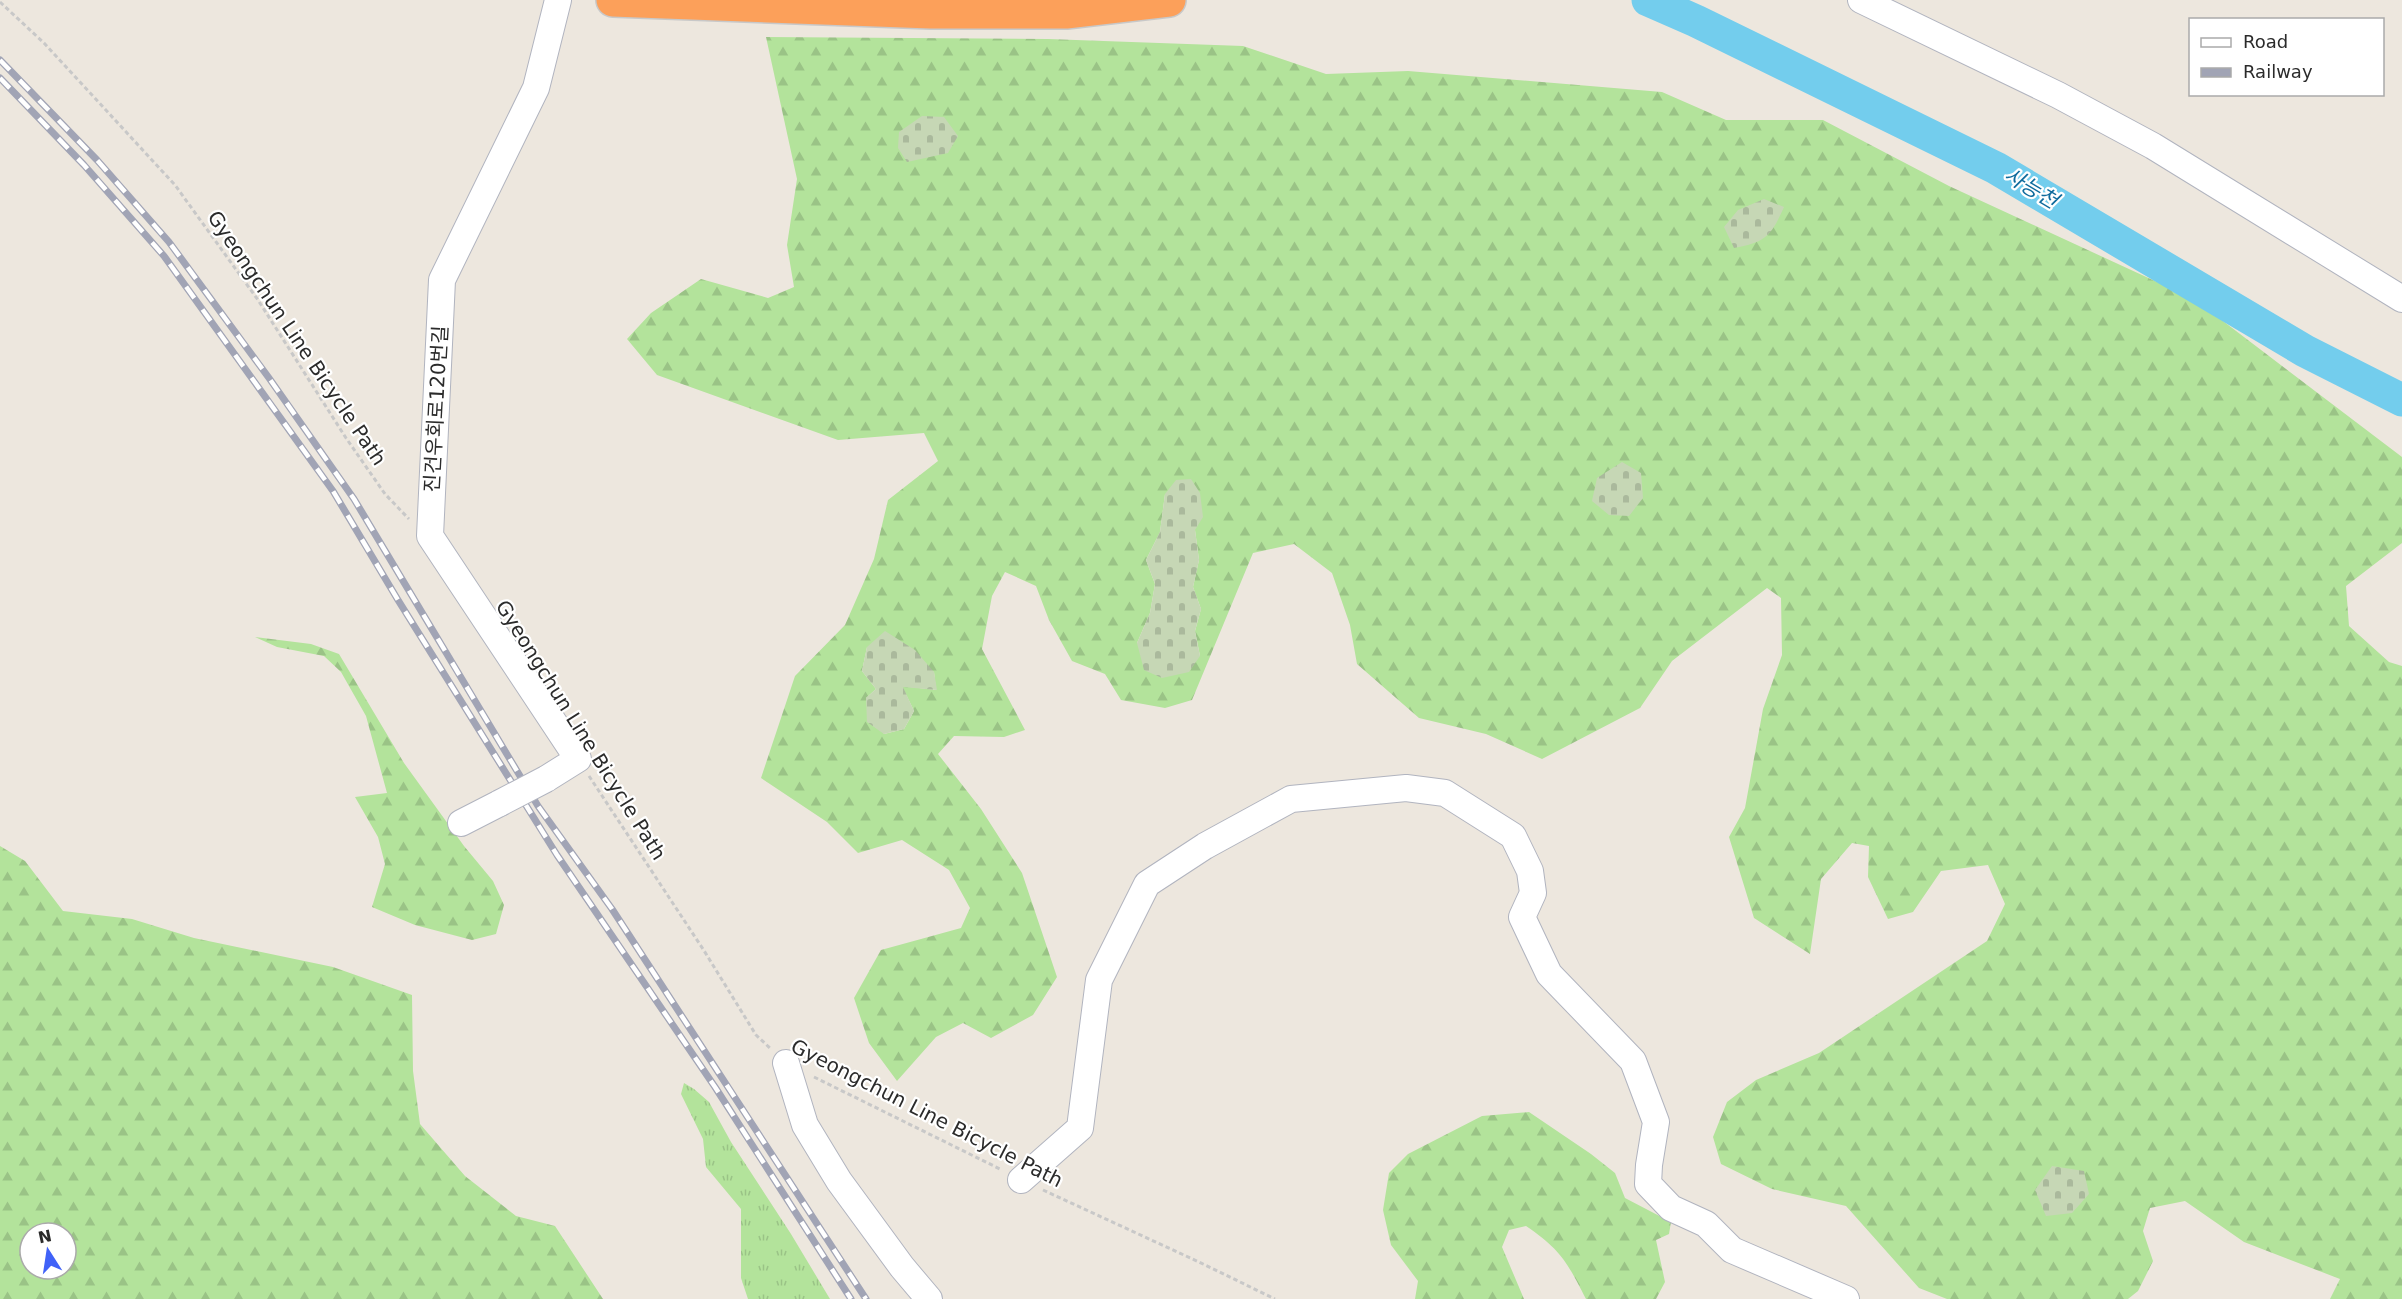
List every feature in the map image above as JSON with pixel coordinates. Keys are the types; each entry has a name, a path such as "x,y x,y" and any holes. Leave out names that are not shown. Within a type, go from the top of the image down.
{"highway":[{"path":"613,0 930,12 1066,12 1169,0"}],"street":[{"name":"진건우회로120번길","path":"430,536 442,280 536,88 558,0"},
{"path":"1861,0 2058,95 2153,146 2402,299"},
{"path":"430,536 578,759 546,779 462,823"},
{"path":"1021,1180 1080,1128 1099,980 1147,884 1205,846 1291,799 1406,788 1445,793 1513,836 1530,871 1533,893 1522,917 1549,974 1633,1061 1656,1122 1648,1184 1671,1208 1706,1224 1732,1250 1846,1299"},
{"path":"786,1063 805,1125 839,1181 902,1268 929,1299"}],"path":[{"name":"Gyeongchun Line Bicycle Path","path":"0,2 44,43 175,185 258,300 346,438 385,494 411,522 430,536"},
{"name":"Gyeongchun Line Bicycle Path","path":"578,759 704,949 756,1035 786,1063 966,1154 1275,1299"}],"green space":[{"path":"766,37 1048,39 1243,46 1326,74 1408,71 1662,92 1726,120 1823,120 1949,186 2194,299 2402,457 2402,543 2346,586 2349,626 2389,662 2402,666 2402,1299 2330,1299 2340,1279 2244,1242 2185,1201 2150,1208 2143,1231 2153,1261 2138,1291 2128,1299 1947,1299 1919,1288 1846,1206 1772,1189 1721,1164 1713,1137 1727,1102 1756,1080 1819,1053 1987,941 2005,904 1988,865 1941,871 1913,912 1888,919 1868,877 1869,846 1852,843 1821,879 1810,954 1754,918 1729,837 1745,808 1763,709 1782,655 1781,598 1767,588 1672,661 1640,708 1542,759 1486,734 1419,718 1357,664 1350,625 1332,573 1294,544 1253,553 1192,700 1165,708 1121,700 1105,674 1072,661 1049,620 1036,586 1005,572 992,596 982,649 1025,730 1004,737 954,736 938,754 981,809 1022,873 1057,977 1033,1015 991,1038 963,1023 936,1037 897,1081 869,1043 854,998 881,950 961,928 970,908 949,870 902,840 858,853 827,822 761,778 795,676 845,625 874,559 888,500 938,461 924,433 838,440 657,375 627,339 651,313 701,279 768,298 794,287 787,245 797,179","holes":["1165,494 1195,530 1199,560 1193,587 1201,609 1195,631 1200,656 1137,643 1150,613 1155,584 1146,560 1160,532","867,647 934,672 936,690 902,686 914,711 904,729 884,734 866,698 876,689 862,671"]},
{"path":"922,116 944,117 958,136 948,153 907,162 898,148 899,132"},
{"path":"1764,199 1784,207 1775,225 1760,240 1734,248 1724,227 1738,210"},
{"path":"1622,462 1641,473 1643,498 1629,516 1609,515 1592,501 1597,478"},
{"path":"1191,479 1200,493 1203,517 1195,530 1199,560 1193,587 1201,609 1195,631 1200,656 1189,672 1162,678 1144,670 1137,643 1150,613 1155,584 1146,560 1160,532 1165,494 1176,480"},
{"path":"885,631 915,650 934,672 937,690 903,687 914,711 904,729 884,734 867,722 866,698 876,689 862,671 867,647"},
{"path":"255,637 311,644 339,654 404,763 464,846 493,881 504,905 496,934 472,940 415,925 372,907 385,864 378,837 355,797 387,793 366,716 341,672 324,656 277,647"},
{"path":"0,846 25,861 63,911 132,919 194,938 333,967 412,995 413,1071 420,1124 465,1176 516,1216 555,1226 603,1299 0,1299"},
{"path":"684,1083 709,1102 731,1142 830,1299 748,1299 741,1278 741,1209 706,1167 703,1139 681,1094"},
{"path":"1529,1112 1615,1173 1625,1198 1671,1222 1669,1234 1656,1240 1665,1282 1656,1299 1586,1299 1562,1258 1547,1242 1526,1226 1509,1230 1502,1247 1524,1299 1415,1299 1418,1281 1391,1245 1383,1210 1389,1173 1408,1154 1482,1116"},
{"path":"2052,1166 2084,1171 2089,1194 2072,1213 2046,1216 2035,1190"}],"waterway":[{"name":"사능천","path":"1648,0 1696,21 1996,168 2305,351 2402,400"}],"railway":[{"path":"0,60 97,160 169,242 354,499 538,806 612,909 866,1299"},
{"path":"0,78 84,165 164,256 333,491 557,855 715,1087 851,1299"}]}
